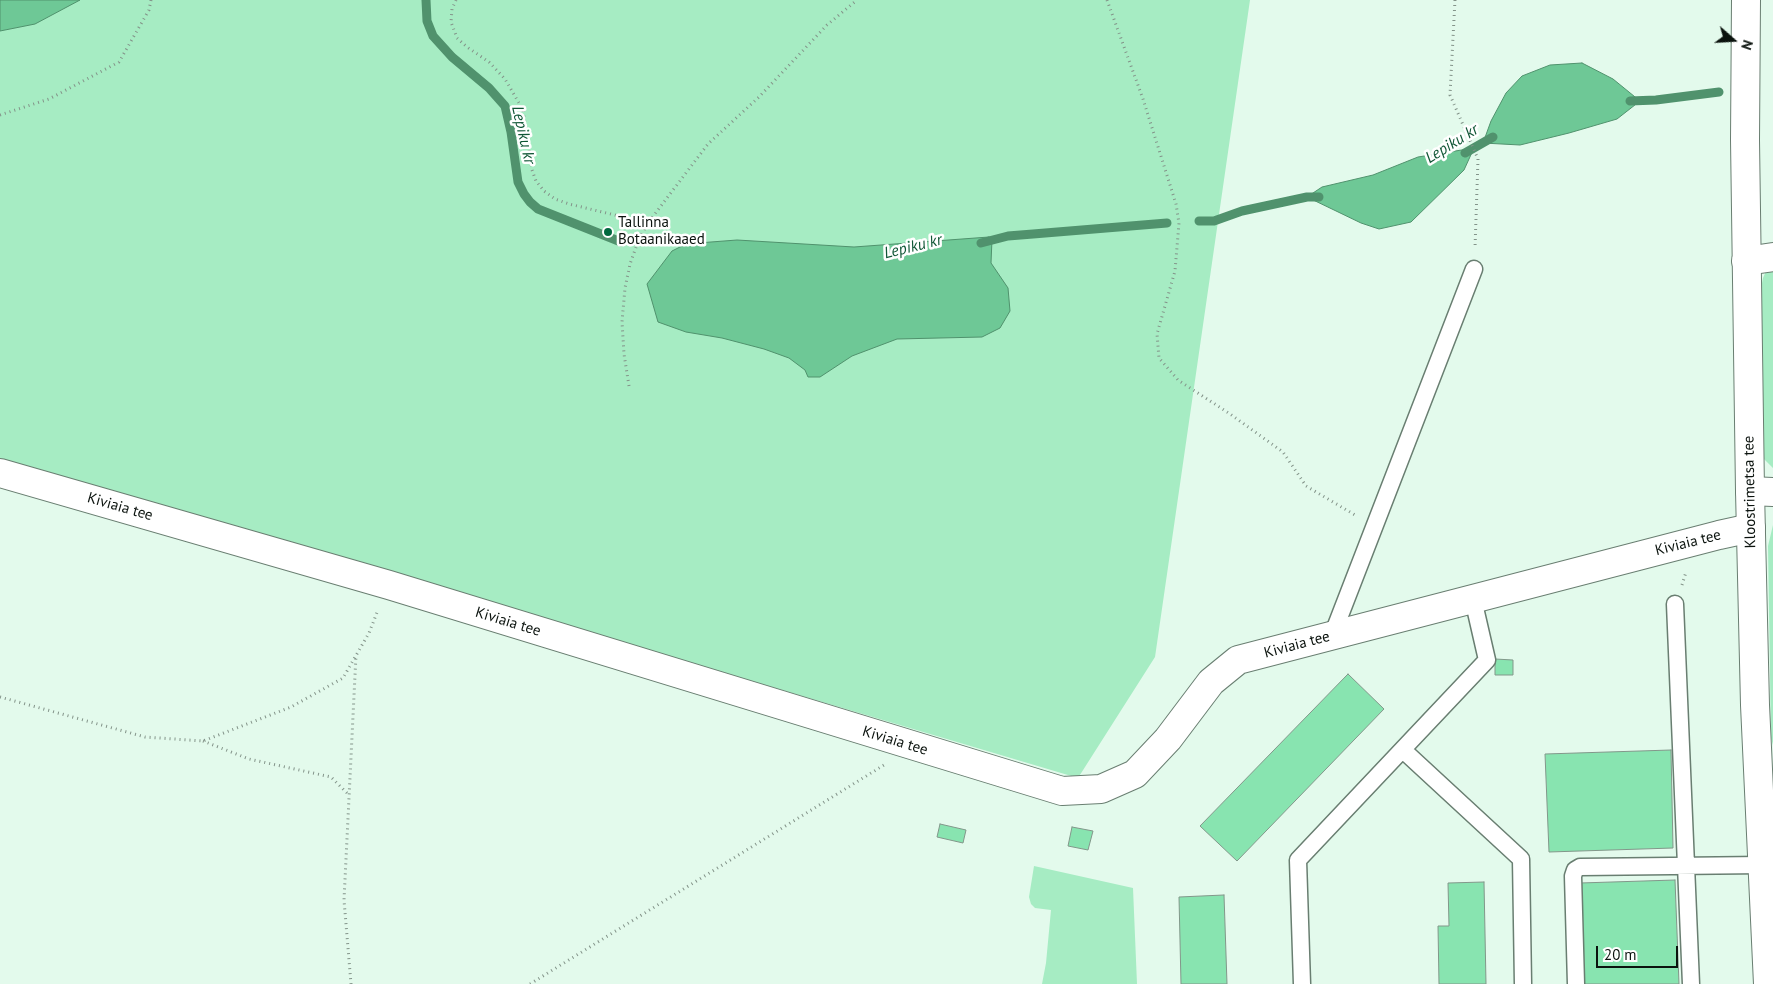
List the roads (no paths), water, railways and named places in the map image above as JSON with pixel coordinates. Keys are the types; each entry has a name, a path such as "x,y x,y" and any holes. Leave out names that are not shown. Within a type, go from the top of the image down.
{"street":[{"name":"Kloostrimetsa tee","path":"1746,0 1746,261 1761,491 1751,528 1756,705 1768,984"},
{"path":"1746,261 1773,257"},
{"name":"Kiviaia tee","path":"0,473 388,585 1062,792 1101,789 1135,774 1168,739 1211,682 1238,660 1751,528"}],"lane":[{"path":"1332,636 1474,269"},
{"path":"1302,984 1298,860 1488,660 1472,599"},
{"path":"1675,604 1692,984"},
{"path":"1403,750 1521,859 1523,984"},
{"path":"1576,984 1573,876 1575,870 1580,867 1763,865"}],"water":[{"path":"0,0 80,0 35,24 0,31"},
{"path":"1582,63 1613,79 1640,101 1617,119 1569,133 1520,145 1483,143 1491,121 1506,93 1522,76 1550,65"},
{"path":"1474,148 1464,170 1411,222 1379,229 1361,223 1307,197 1322,187 1373,175 1418,157"},
{"path":"989,237 992,239 991,263 1008,288 1010,311 1000,328 982,337 897,339 852,356 820,377 808,377 805,370 789,358 764,349 722,338 686,332 658,322 647,284 672,251 684,245 698,243 737,240 854,247"}],"waterway":[{"name":"Lepiku kr","path":"426,0 427,21 433,36 452,57 489,88 505,106 511,132 518,182 530,202 538,209 621,242"},
{"name":"Lepiku kr","path":"1630,101 1656,100 1719,92"},
{"name":"Lepiku kr","path":"1465,153 1493,137"},
{"name":"Lepiku kr","path":"1199,221 1214,221 1242,211 1307,197 1319,197"},
{"name":"Lepiku kr","path":"981,243 1008,236 1167,223"}],"place":[{"name":"Tallinna Botaanikaaed","path":"608,232"}]}
